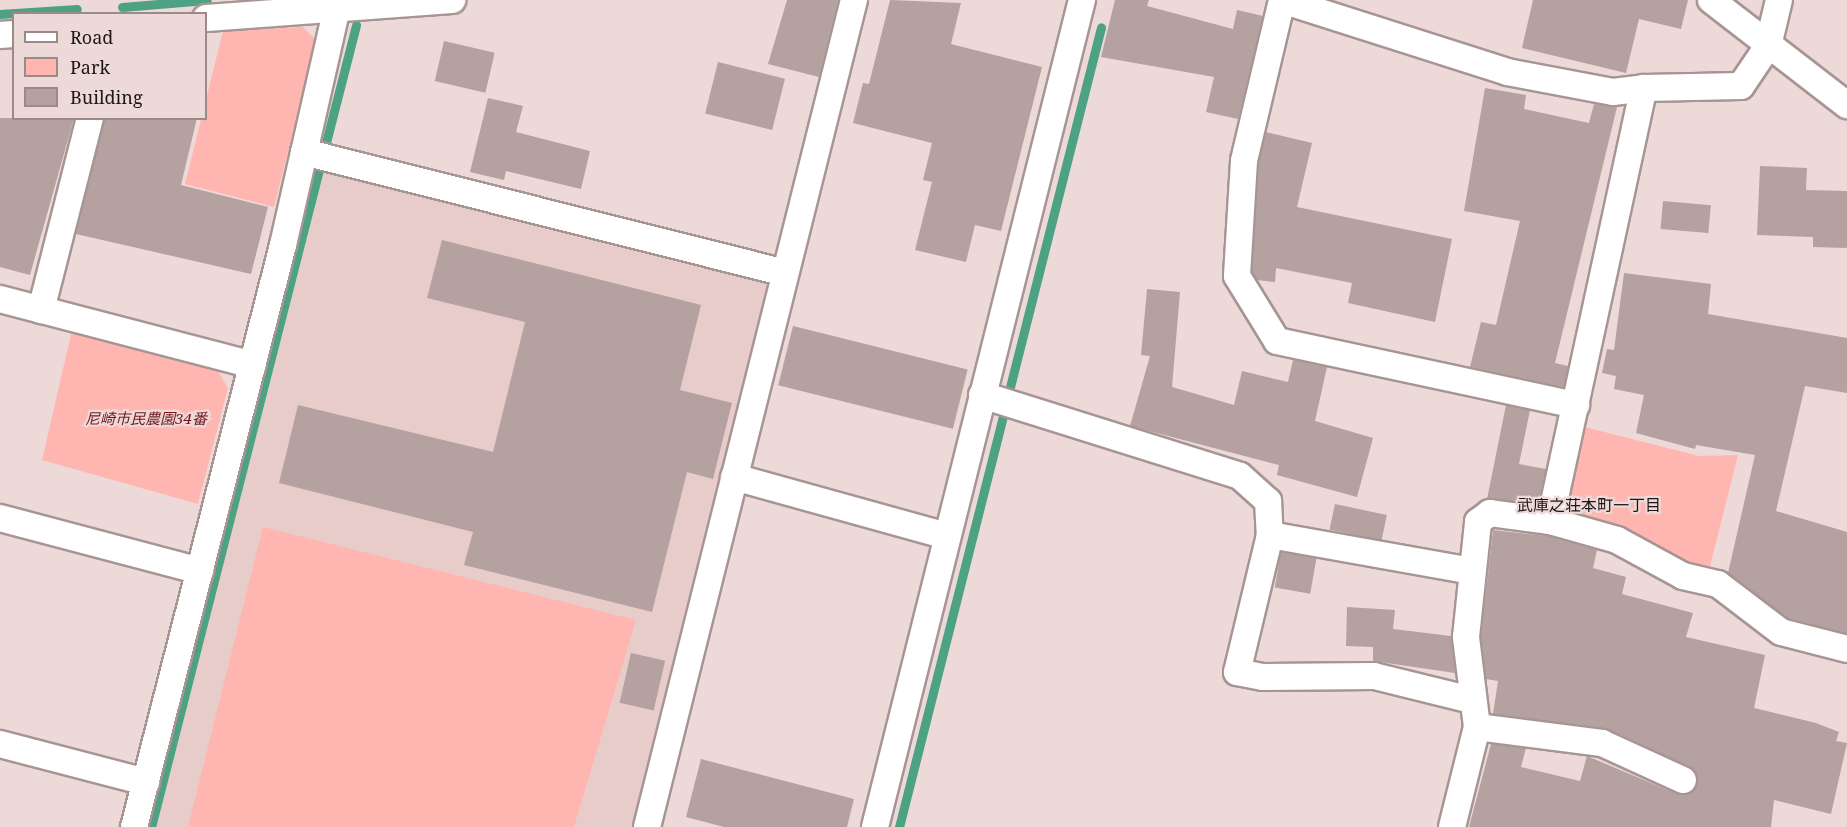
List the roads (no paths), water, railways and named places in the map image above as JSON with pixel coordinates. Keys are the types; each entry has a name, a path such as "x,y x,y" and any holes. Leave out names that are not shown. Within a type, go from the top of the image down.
{"street":[{"path":"207,18 452,0"},
{"path":"647,827 854,0"},
{"path":"875,827 1082,0"},
{"path":"1576,405 1277,341 1237,276 1244,161 1282,0 1507,72 1613,92 1644,88 1741,86 1768,46 1779,0"},
{"path":"1711,0 1847,105"},
{"path":"134,827 253,366 315,154 337,8"},
{"path":"1550,521 1644,88"},
{"path":"42,310 90,120"},
{"path":"315,154 785,273"},
{"path":"0,299 253,366"},
{"path":"982,395 1240,476 1268,501 1270,535 1237,672 1263,677 1374,676 1472,700"},
{"path":"734,477 947,536"},
{"path":"1452,827 1477,727 1466,637 1478,522 1490,513 1550,521 1617,540 1683,576 1718,584 1781,632 1847,649"},
{"path":"0,518 201,571"},
{"path":"1270,535 1472,571"},
{"path":"1477,727 1602,743 1683,780"},
{"path":"0,744 146,782"}],"waterway":[{"path":"122,7 207,0"},
{"path":"31,12 77,9"},
{"path":"0,14 12,13"},
{"path":"151,827 356,25"},
{"path":"1010,387 1101,27"},
{"path":"899,827 1003,417"}],"district":[{"name":"武庫之荘本町一丁目","path":"1589,505"}],"park label":[{"name":"尼崎市民農園34番","path":"146,419"}]}
